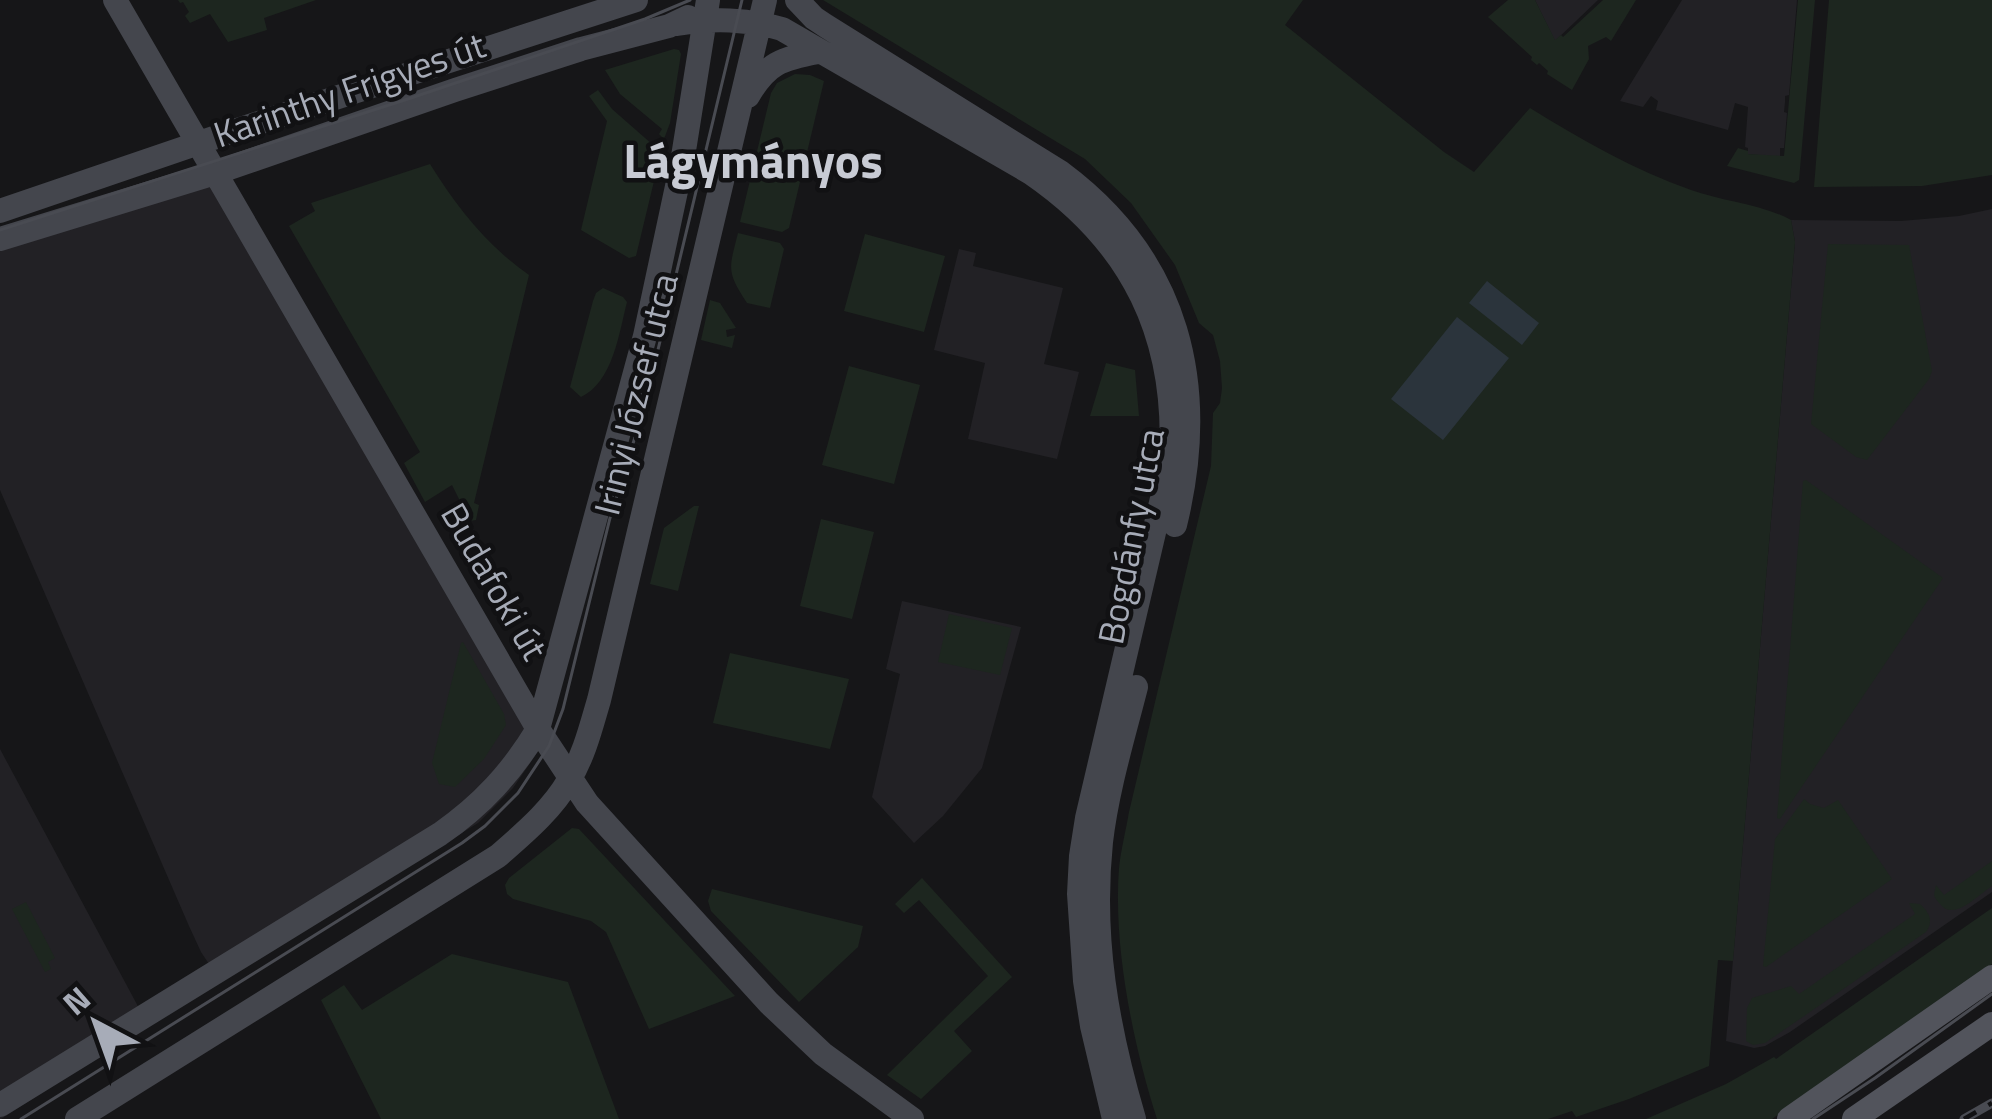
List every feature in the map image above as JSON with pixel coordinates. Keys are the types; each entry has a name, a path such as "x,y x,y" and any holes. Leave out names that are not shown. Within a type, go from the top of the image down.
{"main road":[{"name":"Budafoki út","path":"115,0 570,779 651,875 786,1020 823,1054 912,1119"},
{"name":"Karinthy Frigyes út","path":"0,212 636,0"},
{"name":"Bogdánfy utca","path":"797,0 968,136 1063,196 1107,240 1152,316 1170,381 1171,460 1079,894 1092,1027 1114,1119"},
{"name":"Karinthy Frigyes út","path":"0,239 215,173 581,49 677,24 710,6"},
{"path":"710,6 767,11"},
{"name":"Irinyi József utca","path":"0,1105 467,816 507,776 538,729 645,336 710,6"},
{"name":"Bogdánfy utca","path":"767,11 818,52 891,79"},
{"name":"Irinyi József utca","path":"77,1119 498,856 548,808 570,779 599,700 767,11"},
{"path":"739,114 768,68 782,59 818,52"},
{"name":"Bogdánfy utca","path":"1096,820 1101,979 1134,1119"},
{"path":"1789,1119 1992,977"},
{"path":"1854,1119 1992,1024"}],"shaded area":[{"path":"178,0 316,0 264,18 267,30 228,42 210,14 190,23 185,16 189,12"},
{"path":"823,0 1303,0 1285,25 1474,172 1530,108 1649,173 1791,220 1795,242 1733,961 1718,960 1709,1066 1576,1117 1572,1111 1548,1119 1157,1119 1127,995 1119,930 1119,868 1211,466 1213,413 1222,388 1213,335 1199,323 1175,265 1131,203 1085,159"},
{"path":"1508,0 1535,0 1555,40 1603,0 1636,0 1611,41 1606,37 1588,46 1589,59 1572,90 1547,74 1488,17"},
{"path":"1535,0 1598,0 1555,41"},
{"path":"1682,0 1797,0 1780,157 1748,154 1748,107 1735,103 1728,130 1656,110 1658,101 1651,96 1643,107 1620,101"},
{"path":"1798,0 1815,0 1799,180 1794,183 1727,166 1738,148 1748,154 1784,156"},
{"path":"1829,0 1992,0 1992,175 1922,186 1814,187"},
{"path":"674,49 681,54 664,139 659,134 662,129 620,94 605,70"},
{"path":"795,74 824,81 789,228 782,232 740,222 771,93 777,83"},
{"path":"598,90 612,109 661,152 636,256 629,258 581,230 607,121 589,96"},
{"path":"430,164 474,224 529,275 474,503 479,505 476,520 470,521 452,485 425,502 404,463 420,452 289,226 315,211 311,203"},
{"path":"214,167 548,737 513,788 478,823 221,982 189,926 0,490 0,236"},
{"path":"1992,209 1992,892 1790,1032 1754,1048 1726,1041 1795,242 1791,220 1901,221"},
{"path":"738,233 780,243 784,249 770,308 747,303 735,284 731,263"},
{"path":"865,234 945,256 924,332 844,311"},
{"path":"1828,244 1909,245 1932,371 1867,460 1811,424"},
{"path":"959,249 976,253 973,266 1063,288 1044,364 1079,372 1057,459 968,439 985,363 934,350"},
{"path":"1487,281 1539,323 1522,345 1469,303"},
{"path":"603,288 627,302 608,369 581,397 570,387 593,301"},
{"path":"710,300 720,303 736,328 726,330 727,337 735,335 732,348 701,340"},
{"path":"1457,317 1509,358 1443,440 1391,399"},
{"path":"1106,363 1135,370 1139,416 1090,416"},
{"path":"849,366 920,385 894,484 822,465"},
{"path":"1806,480 1943,578 1780,819 1777,818"},
{"path":"699,506 678,591 650,584 664,528"},
{"path":"821,519 874,532 852,619 800,606"},
{"path":"902,601 1021,627 982,768 914,843 872,797 900,674 886,669"},
{"path":"949,614 1012,628 1000,675 938,662"},
{"path":"463,642 506,725 484,759 455,787 439,784 432,763"},
{"path":"730,653 849,679 830,749 713,723"},
{"path":"0,749 148,1025 1,1119 0,1119"},
{"path":"1804,799 1824,808 1838,800 1892,879 1766,967 1775,839"},
{"path":"572,828 579,829 735,996 649,1029 606,932 591,921 507,894 509,878"},
{"path":"1992,861 1992,886 1973,900 1952,910 1936,899 1936,885 1944,895"},
{"path":"922,878 1012,977 954,1031 972,1051 921,1099 887,1075 988,976 919,900 904,913 895,904"},
{"path":"712,889 863,926 858,947 799,1002 711,911"},
{"path":"26,902 55,958 45,972 12,909"},
{"path":"1909,903 1920,904 1928,913 1926,932 1765,1043 1746,1041 1752,998 1791,986 1799,994 1915,914"},
{"path":"1992,908 1992,964 1772,1119 1646,1119 1776,1059"},
{"path":"452,954 568,982 619,1119 381,1119 321,1000 344,985 362,1010"}],"tram line":[{"path":"0,230 411,98 690,0"},
{"path":"21,1119 462,843 518,793 549,746 644,408 742,0"},
{"path":"1813,1119 1992,994"}],"railway":[{"path":"1964,1119 1992,1103"}],"district":[{"name":"Lágymányos","path":"753,160"}]}
